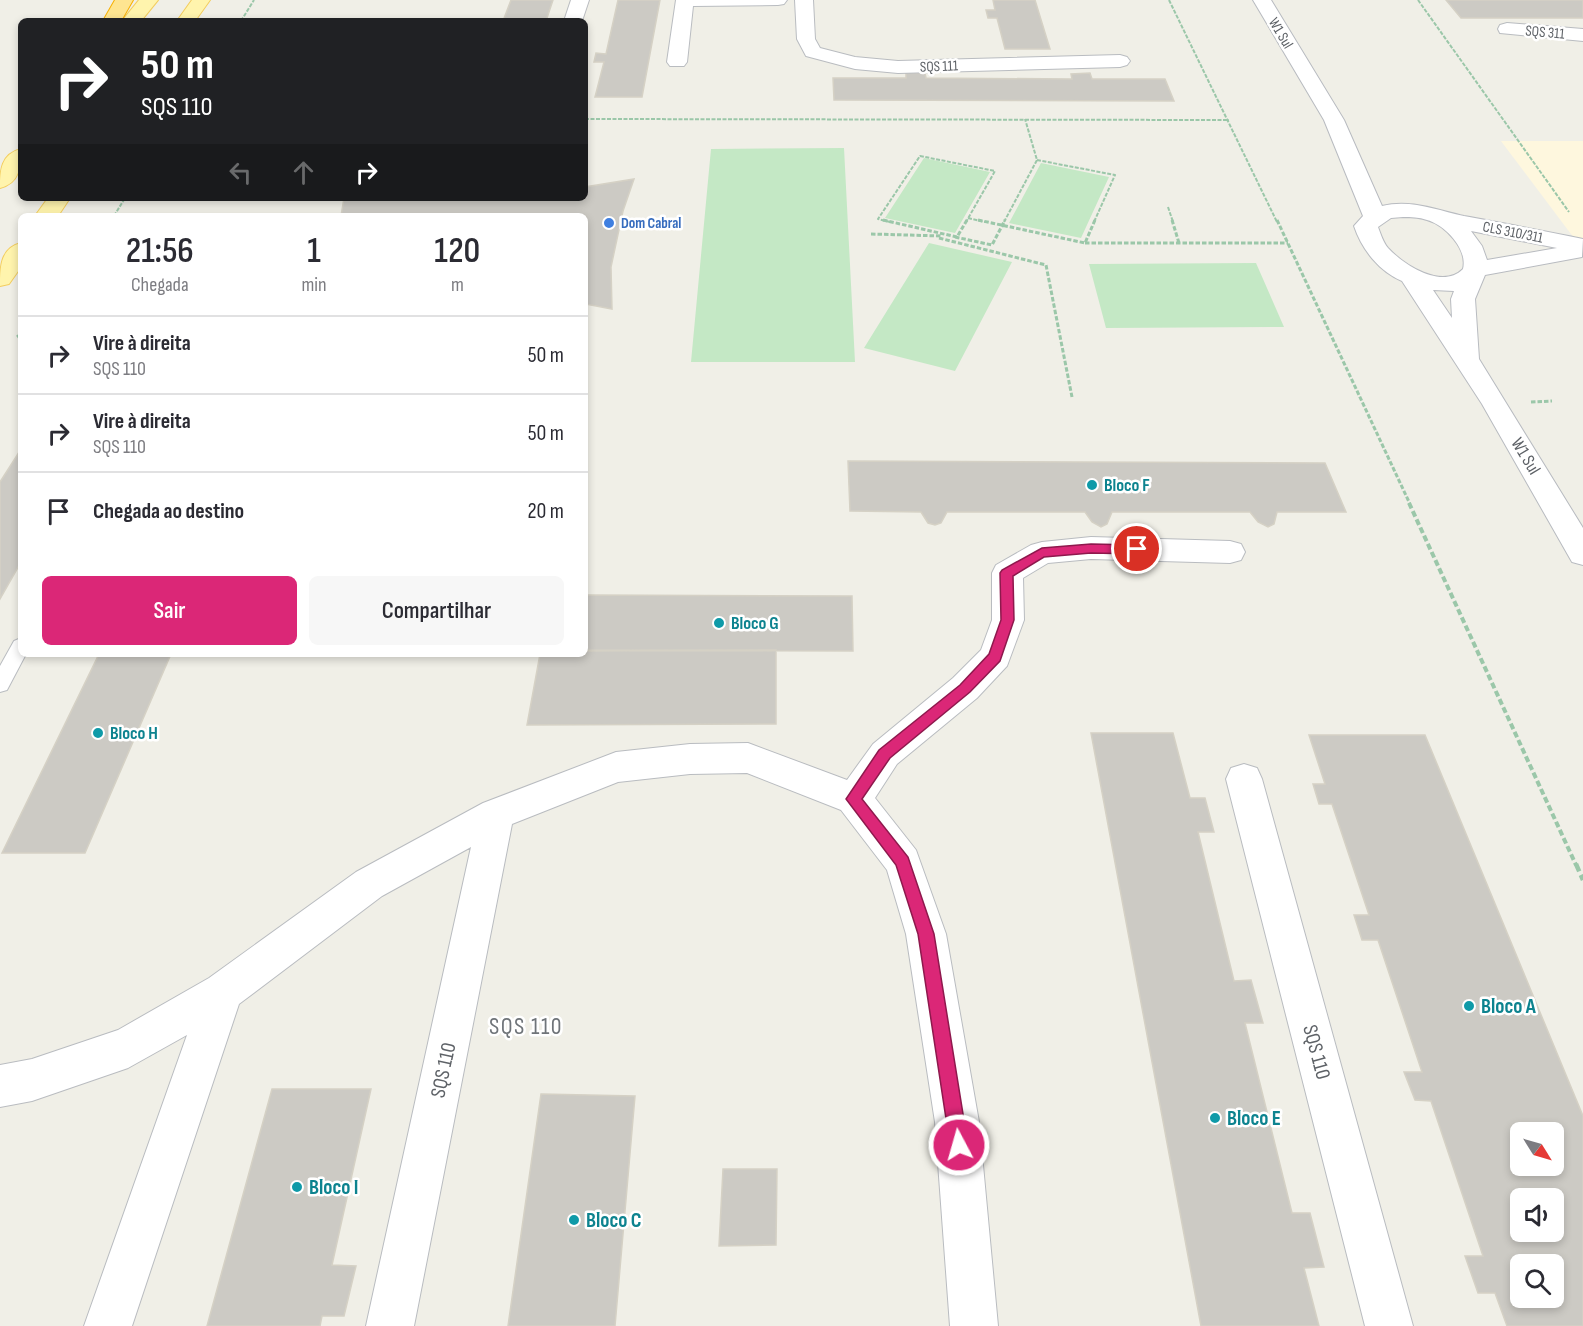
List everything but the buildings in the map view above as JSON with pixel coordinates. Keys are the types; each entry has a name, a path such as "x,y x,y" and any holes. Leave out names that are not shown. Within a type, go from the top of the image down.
{"highway":[{"path":"114,18 124,0"}],"main road":[{"path":"134,18 149,0"},
{"path":"188,18 201,0"},
{"path":"0,181 18,159"},
{"path":"0,279 18,254"}],"street":[{"path":"574,18 580,0"},
{"path":"677,62 685,1 778,0"},
{"name":"SQS 111","path":"804,0 806,39 813,52 853,64 898,67 1120,61"},
{"name":"W1 Sul","path":"1262,0 1334,120 1375,216"},
{"name":"SQS 311","path":"1507,28 1583,35"},
{"name":"W1 Sul","path":"1353,161 1431,215 1460,231 1469,244 1475,258 1473,273 1463,299 1467,360"},
{"name":"CLS 310/311","path":"1375,216 1387,212 1431,215 1583,248"},
{"path":"1375,216 1366,226 1368,238 1377,252 1392,265 1412,277"},
{"name":"CLS 310/311","path":"1412,277 1443,283 1457,283 1473,273 1583,248"},
{"name":"W1 Sul","path":"1412,277 1467,360 1583,554"},
{"path":"854,799 885,754 965,688 995,657 1008,620 1006,573 1042,553 1091,548 1230,552"},
{"path":"0,1086 32,1080 128,1047 223,992 369,884 496,814 615,766 690,759 748,758 854,799 903,861 926,934 957,1122 974,1326"},
{"name":"SQS 110","path":"1244,779 1389,1326"},
{"name":"SQS 110","path":"390,1326 496,814"},
{"path":"108,1326 223,992"}],"lane":[{"path":"0,684 18,651"}],"path":[{"path":"243,18 254,0"},
{"path":"1170,0 1288,243 1583,880"},
{"path":"1418,0 1572,216"},
{"path":"588,119 1229,120"},
{"path":"957,237 974,203 995,171 920,156 878,219 957,237 992,244 1037,160 1024,119"},
{"path":"1037,160 1115,175 1085,243"},
{"path":"898,189 903,190"},
{"path":"1019,193 1024,194"},
{"path":"1095,207 1100,209"},
{"path":"1168,207 1179,243"},
{"path":"968,218 1085,243 1288,243"},
{"path":"871,234 926,234 957,237"},
{"path":"926,234 1046,265 1072,397"}],"shaded area":[{"path":"1501,141 1583,141 1583,250"}],"green space":[{"path":"844,148 855,362 691,362 711,149"},
{"path":"924,158 990,172 955,233 885,218"},
{"path":"1041,163 1109,177 1081,238 1009,223"},
{"path":"929,243 1012,262 955,371 864,348"},
{"path":"1256,263 1284,327 1106,328 1089,264"}],"place":[{"name":"Dom Cabral","path":"609,223"},
{"name":"Bloco F","path":"1092,485"},
{"name":"Bloco G","path":"719,623"},
{"name":"Bloco H","path":"98,733"},
{"name":"Bloco A","path":"1469,1006"},
{"name":"Bloco E","path":"1215,1118"},
{"name":"Bloco I","path":"297,1187"},
{"name":"Bloco C","path":"574,1220"}],"district":[{"name":"SQS 110","path":"526,1026"}],"route":[{"path":"959,1145 926,934 903,861 854,799 885,754 965,688 995,657 1008,620 1006,573 1042,553 1091,548 1137,549"}]}
